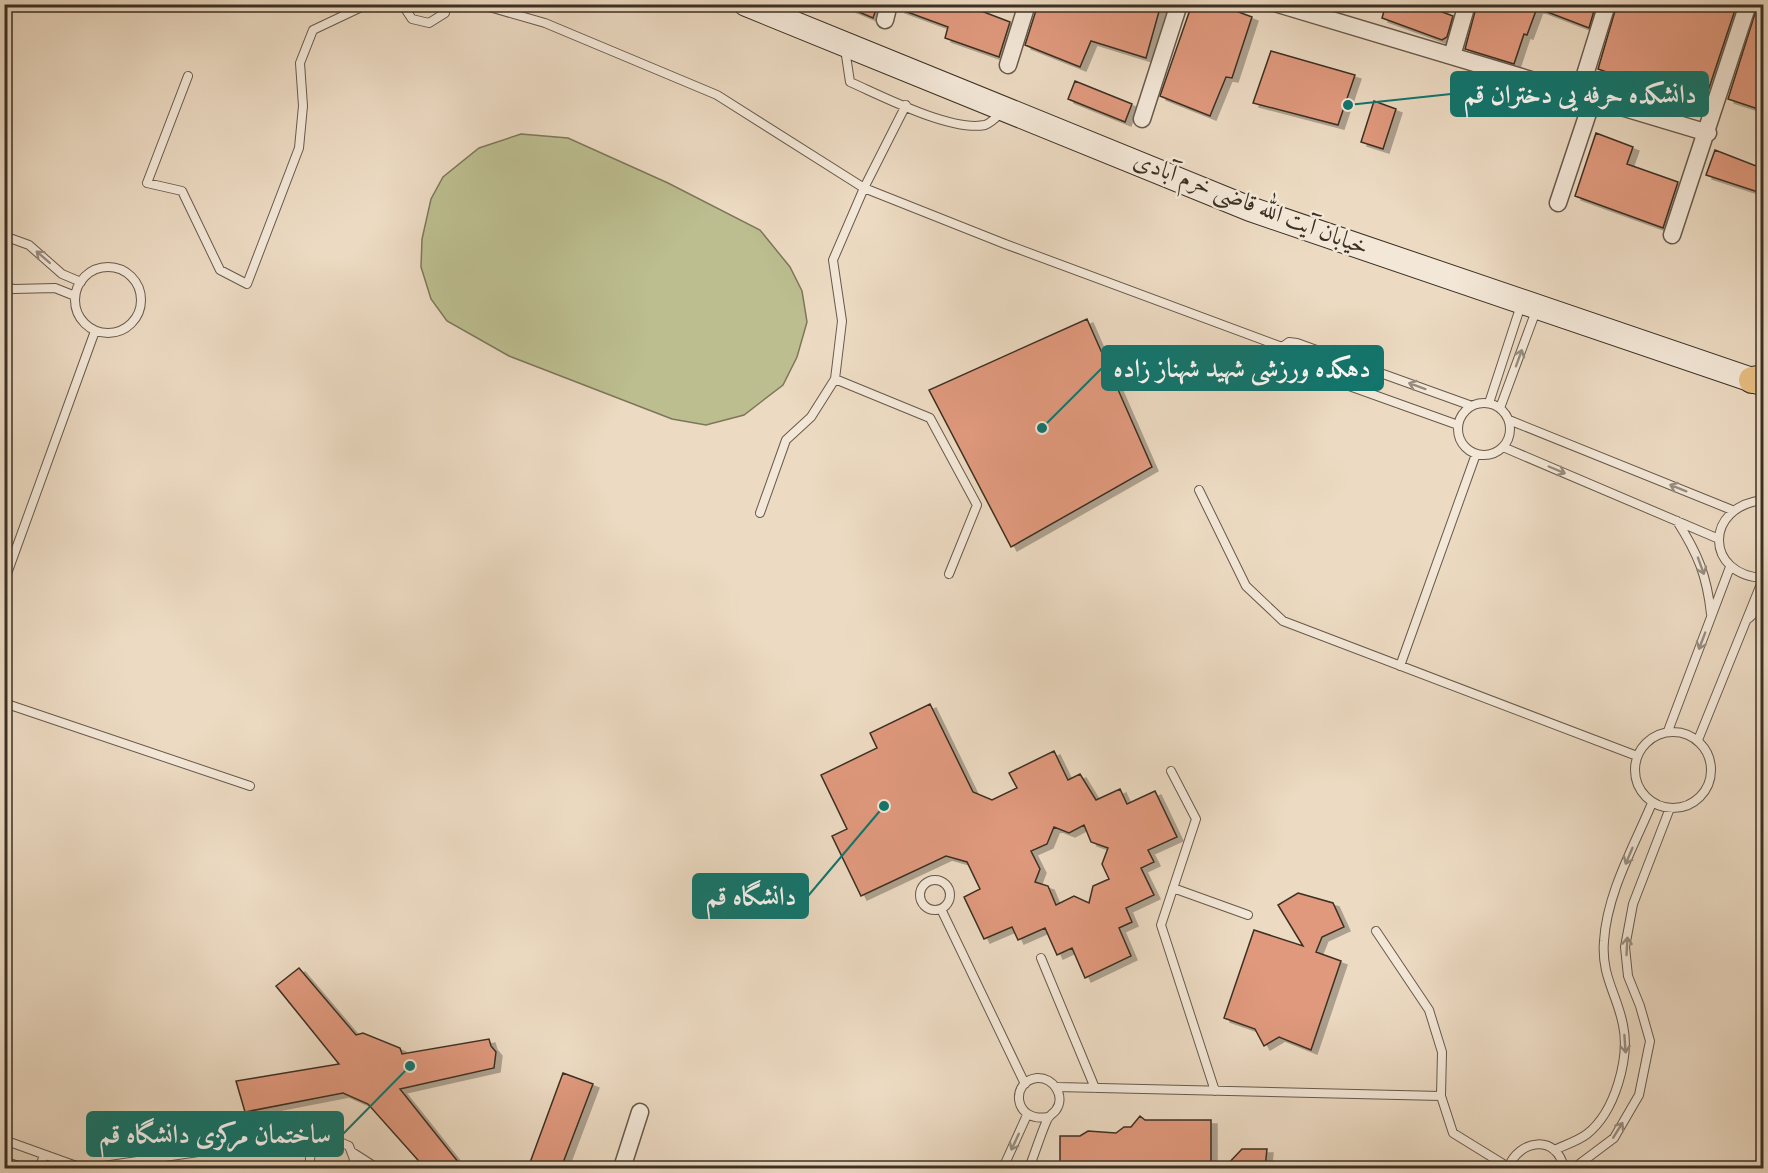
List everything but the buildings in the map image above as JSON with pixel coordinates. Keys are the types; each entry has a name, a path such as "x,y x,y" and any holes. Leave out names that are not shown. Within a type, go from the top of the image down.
{"main road":[{"name":"خیابان آیت الله قاضی خرم آبادی","path":"746,4 844,46 1251,208 1530,305 1760,380"}],"street":[{"path":"1008,65 1027,4"},
{"path":"1142,119 1179,4"},
{"path":"1278,4 1328,12 1452,56 1708,133"},
{"path":"1452,56 1467,4"},
{"path":"1558,203 1607,4"},
{"path":"1672,235 1708,133 1748,4"},
{"path":"622,1168 640,1112"}],"lane":[{"path":"188,76 147,183 182,190 220,270 247,284 298,148 303,106 300,63 313,30 368,4"},
{"path":"402,4 412,19 429,23 444,13 446,4"},
{"path":"479,4 545,23 717,95 864,188 1005,244 1282,347"},
{"path":"844,46 850,82 956,125 987,124 1007,109"},
{"path":"760,513 786,440 811,417 835,379 842,321 833,260 864,188 906,105"},
{"path":"4,237 29,245 62,274 81,282"},
{"path":"115,268 132,276 141,293 140,312 129,327 112,333 95,331 81,320 77,312 75,296 81,282 96,270 115,268"},
{"path":"4,286 14,290 55,288 75,296"},
{"path":"1489,403 1530,305"},
{"path":"1500,408 1530,305"},
{"path":"4,582 95,331"},
{"path":"1458,425 1285,363 1280,356 1282,347 1288,342 1297,343 1472,406 1489,403 1500,408 1509,420 1732,510"},
{"path":"835,379 930,418 977,505 949,574"},
{"path":"1472,406 1463,414 1458,425 1462,443 1476,454 1491,454 1503,447 1510,434 1509,420"},
{"path":"1503,447 1719,539"},
{"path":"1400,666 1476,454"},
{"path":"1199,490 1246,586 1283,621 1637,756"},
{"path":"1698,740 1763,579 1745,576 1730,567 1722,554 1719,539 1723,523 1732,510 1747,502 1764,500"},
{"path":"1677,520 1696,550 1704,571 1711,616"},
{"path":"1668,731 1730,567"},
{"path":"1746,620 1764,604"},
{"path":"4,703 250,786"},
{"path":"1668,731 1684,732 1698,740 1710,756 1712,775 1704,793 1689,805 1670,808 1652,803 1640,790 1634,773 1637,756 1649,739 1668,731"},
{"path":"1171,771 1196,819 1161,925 1215,1091"},
{"path":"1554,1150 1588,1133 1610,1105 1626,1059 1623,1024 1609,988 1604,964 1604,941 1606,923 1623,871 1652,803"},
{"path":"1574,1168 1614,1138 1639,1095 1650,1041 1628,976 1625,947 1634,904 1670,808"},
{"path":"1173,888 1248,915"},
{"path":"941,909 1025,1084"},
{"path":"1376,931 1429,1010 1442,1052 1441,1096 1453,1133 1508,1168 1514,1154 1526,1146 1541,1144 1554,1150 1563,1160 1564,1168"},
{"path":"1041,958 1095,1088"},
{"path":"1057,1087 1060,1099 1057,1110 1048,1117 1037,1119 1027,1115 1019,1100 1025,1084 1036,1078 1048,1080 1057,1087 1441,1096"},
{"path":"1003,1168 1027,1115"},
{"path":"1029,1168 1048,1117"},
{"path":"90,1168 287,1139 318,1142 338,1139 352,1152 377,1168"},
{"path":"4,1140 81,1168"},
{"path":"311,1168 310,1153 318,1142"},
{"path":"352,1152 352,1168"},
{"path":"39,1168 44,1156"},
{"path":"4,1161 24,1168"}],"green space":[{"path":"521,134 568,138 668,183 760,230 790,267 802,291 807,322 797,357 783,385 744,415 706,425 672,419 509,356 447,321 431,299 421,267 422,239 431,199 443,177 479,148"}],"place":[{"name":"دانشکده حرفه یی دختران قم","path":"1348,105"},
{"name":"دهکده ورزشی شهید شهناز زاده","path":"1042,428"},
{"name":"دانشگاه قم","path":"884,806"},
{"name":"ساختمان مرکزی دانشگاه قم","path":"410,1066"}]}
